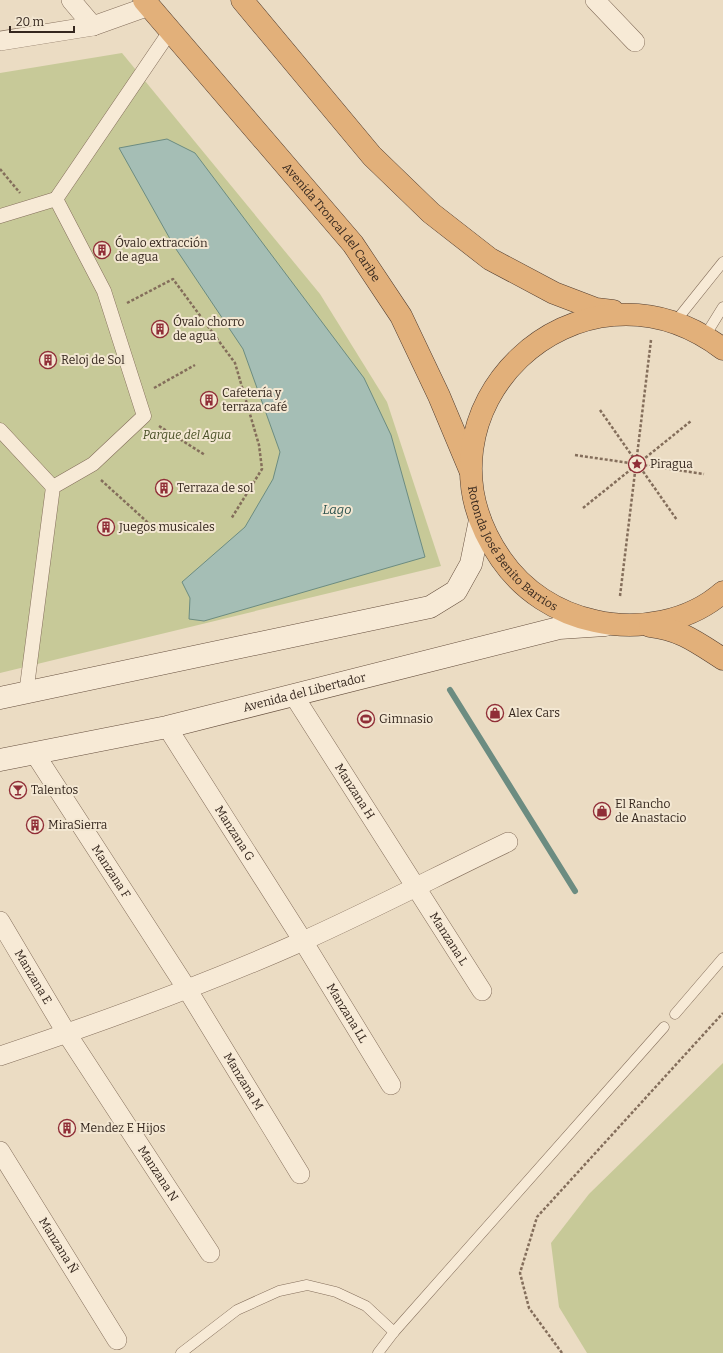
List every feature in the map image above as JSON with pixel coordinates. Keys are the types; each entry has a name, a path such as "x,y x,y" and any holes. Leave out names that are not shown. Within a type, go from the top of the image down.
{"highway":[{"path":"242,0 372,156 431,213 490,259 554,293 596,309 648,316"},
{"name":"Avenida Troncal del Caribe","path":"147,3 348,238 366,263 401,316 439,396 472,474"},
{"name":"Rotonda José Benito Barrios","path":"723,349 705,336 675,322 648,316 614,314 581,320 550,334 523,354 500,379 484,408 474,440 472,474 474,497 480,520 492,546 508,570 529,591 553,607 580,618 608,624 636,626 665,621 693,611 723,592"},
{"path":"636,626 667,628 694,640 723,659"}],"main road":[{"path":"0,698 26,694 430,606 456,591 471,564 480,520"},
{"name":"Avenida del Libertador","path":"0,760 166,726 294,696 559,628 608,624"}],"street":[{"path":"71,0 93,26"},
{"path":"595,0 635,42"},
{"path":"0,41 93,26 147,3"},
{"path":"0,216 56,199 171,30"},
{"path":"52,487 93,464 144,416 104,291 56,199"},
{"path":"0,430 52,487 26,694"},
{"name":"Manzana H","path":"294,696 415,887"},
{"name":"Manzana G","path":"166,726 303,941"},
{"name":"Manzana F","path":"35,754 187,989"},
{"path":"0,1056 67,1034 187,989 303,941 508,842"},
{"name":"Manzana L","path":"415,887 482,990"},
{"name":"Manzana E","path":"0,920 67,1034"},
{"name":"Manzana LL","path":"303,941 391,1085"},
{"name":"Manzana M","path":"187,989 300,1174"},
{"name":"Manzana N","path":"67,1034 210,1253"},
{"name":"Manzana Ñ","path":"0,1151 117,1340"}],"lane":[{"path":"675,322 723,262"},
{"path":"705,336 723,307"},
{"path":"675,1014 723,958"},
{"path":"378,1353 394,1332 664,1027"},
{"path":"181,1353 237,1310 279,1291 307,1285 336,1292 366,1306 394,1332"}],"path":[{"path":"0,169 31,207"},
{"path":"110,311 173,279 235,364 259,445 262,468 231,519"},
{"path":"620,596 651,338"},
{"path":"138,397 195,365"},
{"path":"600,410 677,520"},
{"path":"144,416 206,455"},
{"path":"583,508 691,421"},
{"path":"576,455 704,474"},
{"path":"87,467 155,529"},
{"path":"562,1353 529,1308 520,1273 537,1217 723,1013"}],"green space":[{"name":"Parque del Agua","path":"122,53 320,294 387,402 441,566 0,673 0,73"},
{"path":"723,1063 723,1353 587,1353 559,1307 551,1243 589,1194"}],"water":[{"name":"Lago","path":"167,139 195,153 364,378 391,435 425,557 204,621 189,619 190,598 182,582 245,527 273,479 280,452 243,349 174,246 119,148"}],"waterway":[{"path":"450,690 575,891"}],"place":[{"name":"Óvalo extracción de agua","path":"102,250"},
{"name":"Óvalo chorro de agua","path":"160,329"},
{"name":"Reloj de Sol","path":"48,360"},
{"name":"Cafetería y terraza café","path":"209,400"},
{"name":"Piragua","path":"637,464"},
{"name":"Terraza de sol","path":"164,488"},
{"name":"Juegos musicales","path":"106,527"},
{"name":"Alex Cars","path":"495,713"},
{"name":"Gimnasio","path":"366,719"},
{"name":"Talentos","path":"18,790"},
{"name":"El Rancho de Anastacio","path":"602,811"},
{"name":"MiraSierra","path":"35,825"},
{"name":"Mendez E Hijos","path":"67,1128"}]}
